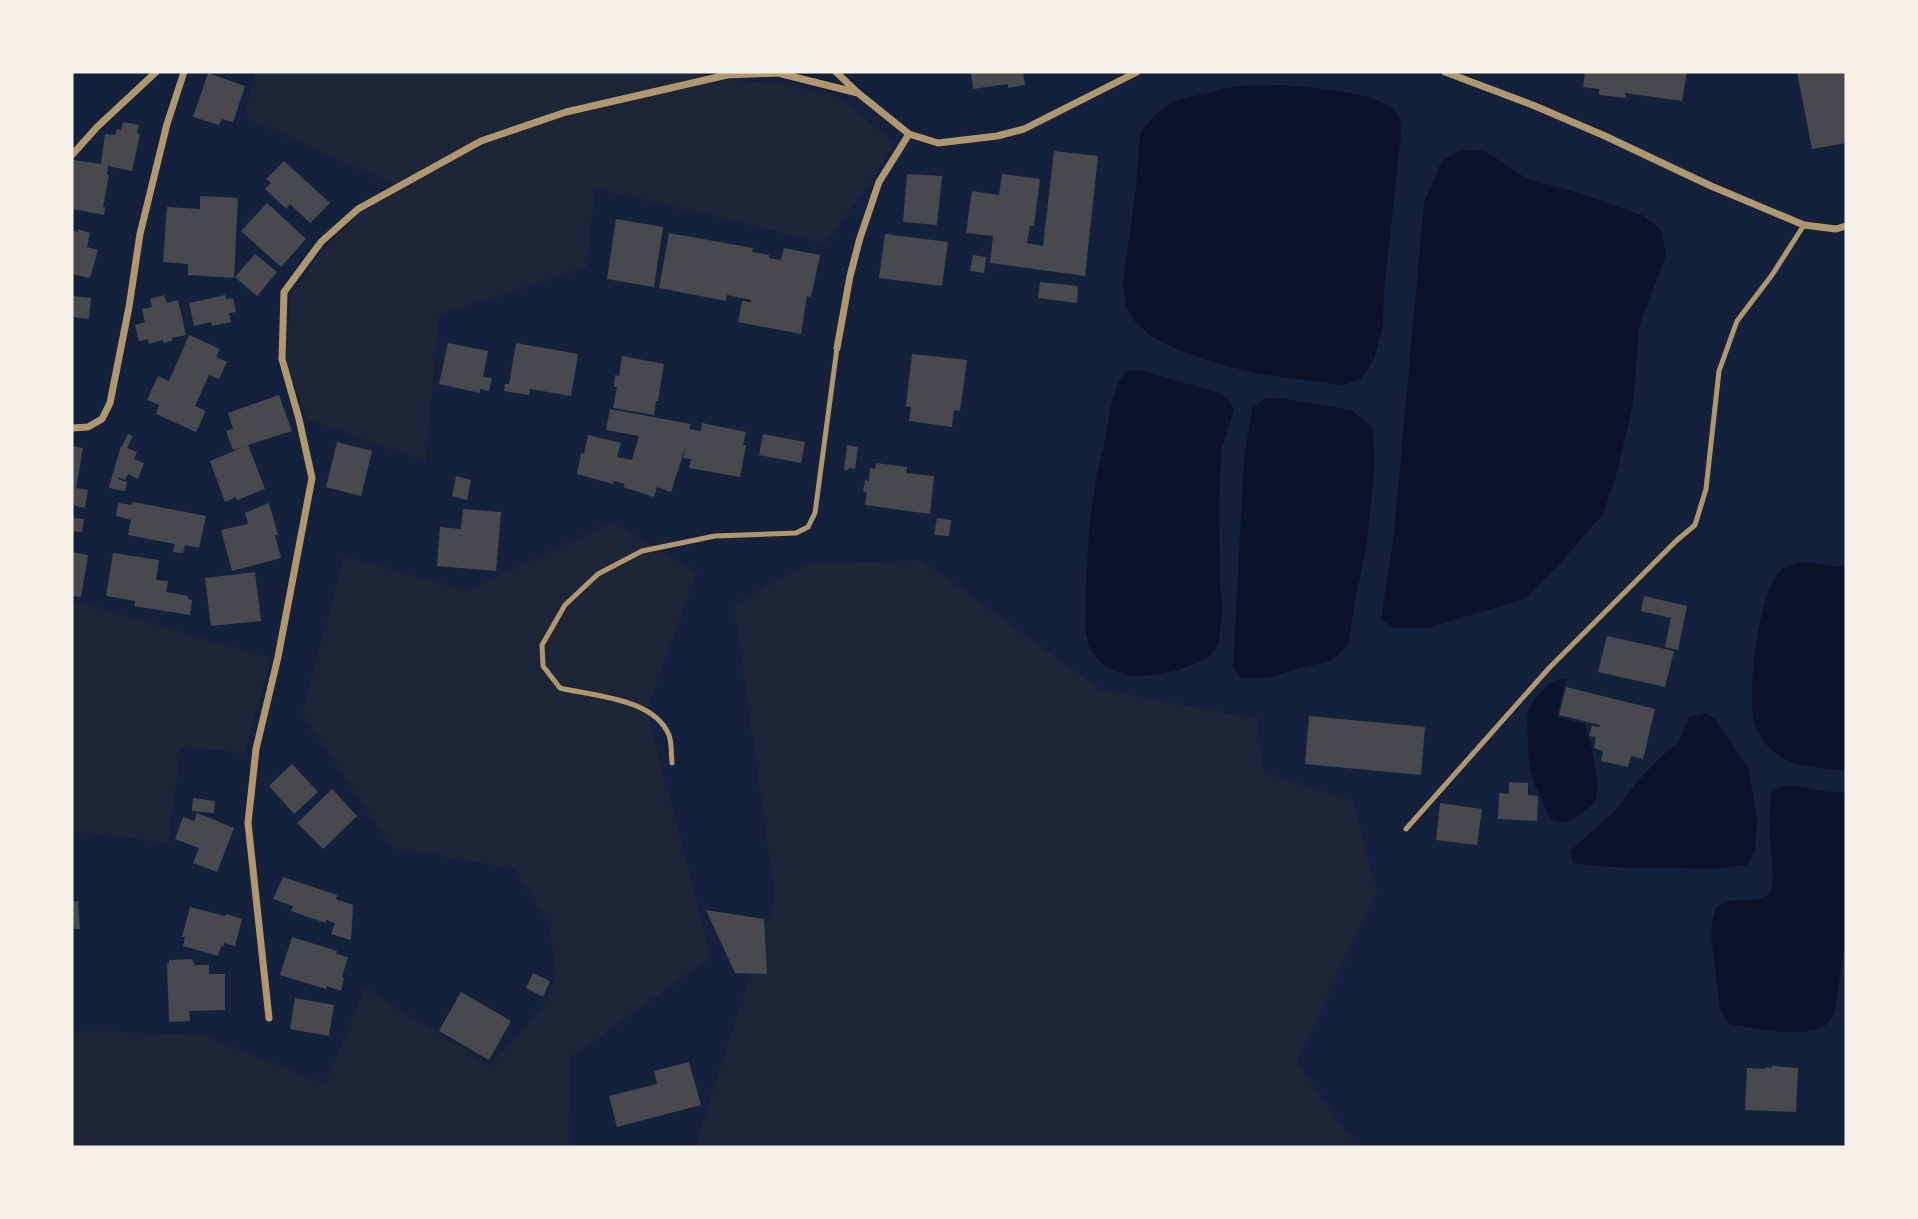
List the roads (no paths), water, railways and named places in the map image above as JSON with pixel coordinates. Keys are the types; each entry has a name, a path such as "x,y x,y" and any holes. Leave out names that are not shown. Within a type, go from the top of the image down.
{"street":[{"path":"72,155 97,127 156,72"},
{"path":"72,428 88,427 102,419 110,403 140,234 167,124 184,72"},
{"path":"836,72 909,134 938,143 997,136 1024,129 1137,72"},
{"path":"1445,72 1605,136 1711,186 1804,225 1836,229 1846,226"},
{"path":"269,1018 248,824 256,749 278,657 312,478 282,359 284,292 321,242 358,209 481,141 566,112 727,75 778,74 858,93"},
{"path":"837,348 860,238 879,182 909,134"}],"lane":[{"path":"1406,829 1550,667 1695,525 1706,489 1719,370 1737,321 1772,275 1804,225"},
{"path":"672,763 669,736 657,719 637,705 560,688 543,666 541,645 565,605 598,574 642,551 715,536 796,533 808,527 815,513 837,348"}]}
